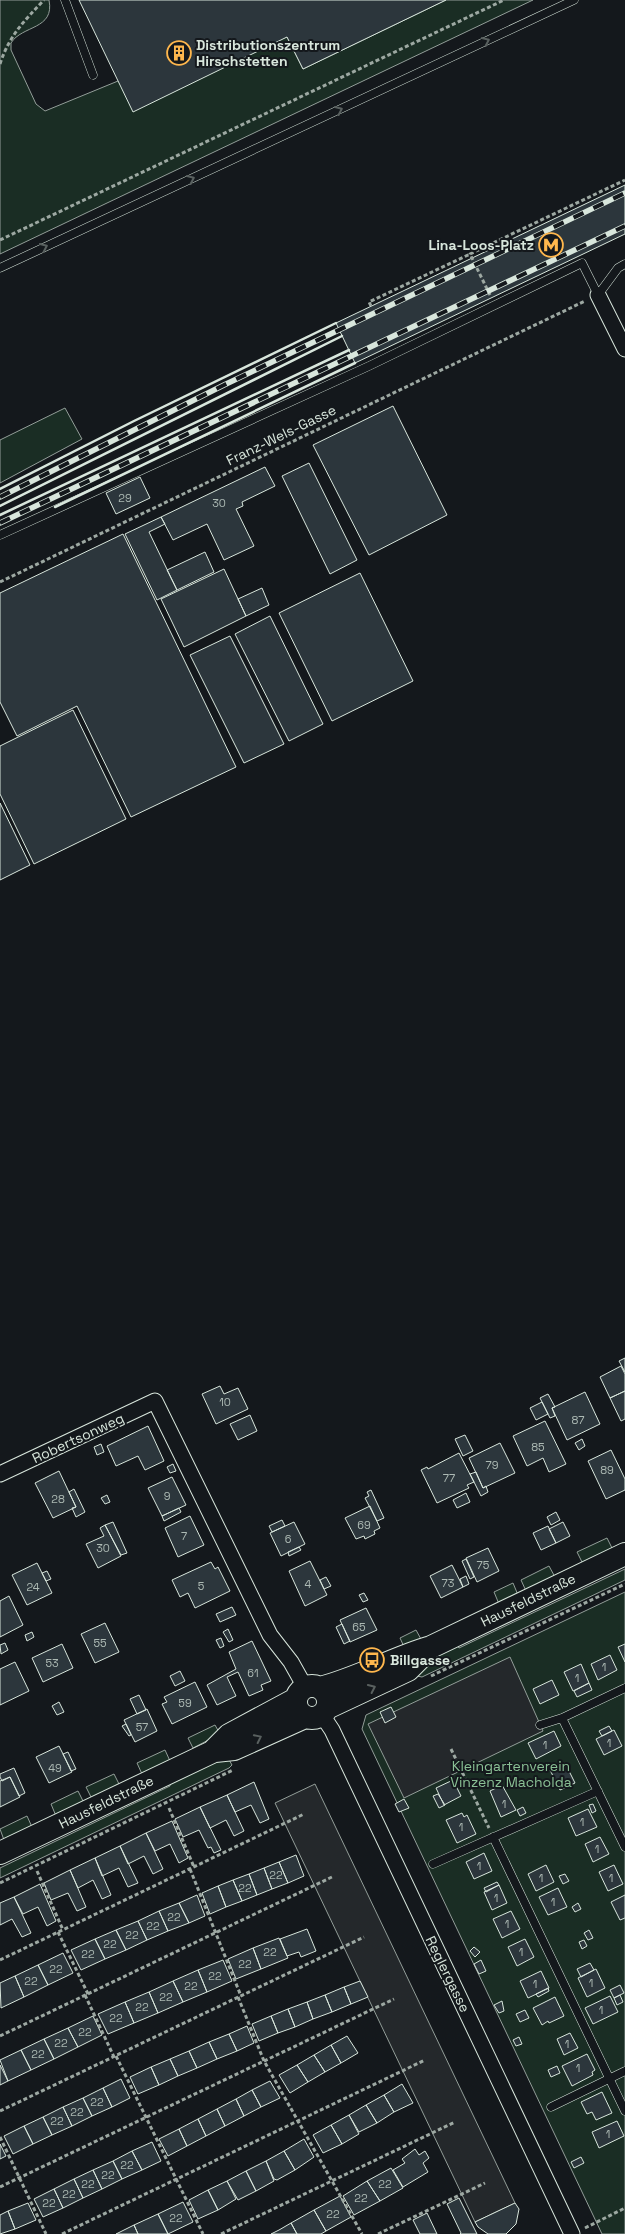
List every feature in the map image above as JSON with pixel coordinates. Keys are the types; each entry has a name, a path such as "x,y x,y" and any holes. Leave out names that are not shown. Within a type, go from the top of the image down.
{"street":[{"path":"598,294 625,349"},
{"name":"Robertsonweg","path":"0,1474 155,1401 270,1635 291,1662 313,1702"},
{"name":"Hausfeldstraße","path":"0,1853 212,1752 229,1735 313,1702 344,1682 405,1654 431,1647 625,1554"},
{"name":"Reglergasse","path":"313,1702 336,1738 576,2232"}],"lane":[{"path":"65,0 93,75"},
{"path":"0,268 574,0"},
{"path":"0,535 360,370 582,263 598,294 618,268 625,264"},
{"path":"540,1725 562,1718 625,1688"},
{"path":"562,1718 625,1846"},
{"path":"433,1864 598,1791"},
{"path":"493,1837 625,2111"},
{"path":"551,2107 625,2071"}],"path":[{"path":"0,64 13,33 44,0"},
{"path":"0,240 504,0"},
{"path":"371,306 369,302 625,180"},
{"path":"470,254 495,305"},
{"name":"Franz-Wels-Gasse","path":"0,582 571,307"},
{"path":"423,1680 625,1584"},
{"path":"452,1749 493,1837"},
{"path":"0,1883 238,1768"},
{"path":"169,1808 264,2061 362,2234"},
{"path":"0,1960 304,1814"},
{"path":"37,1871 63,1930"},
{"path":"0,2036 334,1876"},
{"path":"58,1932 115,2056 203,2234"},
{"path":"0,2111 364,1937"},
{"path":"0,2187 394,1999"},
{"path":"62,2234 424,2060"},
{"path":"221,2234 455,2122"},
{"path":"0,2137 46,2234"},
{"path":"378,2234 485,2183"},
{"path":"576,2232 625,2208"}],"green space":[{"path":"0,0 49,0 50,10 43,22 22,33 11,43 11,50 36,104 45,111 118,81 287,37 303,69 446,0 533,0 0,254"},
{"path":"65,408 82,439 0,483 0,440"},
{"path":"607,1538 613,1550 583,1564 577,1552"},
{"path":"549,1566 555,1577 526,1591 521,1580"},
{"path":"625,1569 625,1580 422,1677 417,1676 433,1658 457,1645 459,1648"},
{"path":"513,1583 518,1595 499,1604 494,1592"},
{"name":"Kleingartenverein Vinzenz Macholda","path":"625,1592 625,2234 602,2234 362,1729 366,1715"},
{"path":"416,1630 422,1641 405,1649 400,1638"},
{"path":"215,1725 220,1734 193,1748 188,1738"},
{"path":"165,1750 170,1761 142,1774 137,1763"},
{"path":"228,1758 232,1765 229,1768 0,1878 0,1868 170,1786 170,1784 198,1769"},
{"path":"114,1774 120,1786 92,1799 86,1787"},
{"path":"78,1791 84,1803 56,1816 51,1804"},
{"path":"27,1816 32,1827 4,1840 0,1829"}],"shaded area":[{"path":"510,1657 543,1731 404,1798 368,1724"},
{"path":"315,1784 515,2203 475,2222 275,1803"}],"building":[{"name":"Distributionszentrum Hirschstetten","path":"79,0 446,0 303,69 287,37 133,112"},
{"path":"625,185 625,234 355,363 336,323"},
{"path":"393,406 447,515 369,555 313,445"},
{"path":"309,463 357,560 330,574 282,476"},
{"path":"265,467 275,486 242,502 243,506 236,509 254,546 224,560 207,524 173,540 161,517"},
{"path":"140,477 150,498 116,514 106,493"},
{"path":"161,517 165,524 149,532 177,590 157,600 125,534"},
{"path":"123,534 236,767 131,817 77,706 17,736 0,702 0,593"},
{"path":"205,552 214,572 177,590 167,570"},
{"path":"224,569 246,616 184,647 161,599"},
{"path":"360,573 413,681 332,721 279,613"},
{"path":"262,588 269,605 246,616 238,599"},
{"path":"270,616 323,724 289,741 235,634"},
{"path":"230,636 284,744 244,763 190,655"},
{"path":"73,710 126,819 34,864 0,794 0,746"},
{"path":"0,803 30,865 0,880"},
{"path":"625,1358 625,1372 619,1361"},
{"path":"621,1366 625,1374 625,1391 610,1398 600,1377"},
{"path":"220,1386 224,1394 238,1388 248,1409 216,1424 202,1394"},
{"path":"625,1391 625,1419 621,1421 610,1398"},
{"path":"585,1392 600,1424 567,1440 552,1408"},
{"path":"548,1394 555,1407 552,1408 555,1416 550,1418 540,1398"},
{"path":"542,1402 548,1414 536,1420 530,1408"},
{"path":"250,1415 257,1431 238,1440 230,1424"},
{"path":"545,1421 566,1464 549,1472 543,1458 527,1466 513,1436"},
{"path":"148,1426 164,1461 145,1470 138,1456 116,1466 107,1446"},
{"path":"465,1435 473,1451 463,1456 455,1439"},
{"path":"582,1439 585,1446 579,1450 575,1443"},
{"path":"500,1443 515,1473 483,1488 469,1458"},
{"path":"101,1444 104,1452 97,1455 94,1447"},
{"path":"611,1450 625,1479 625,1490 606,1499 588,1461"},
{"path":"459,1453 474,1482 467,1485 469,1488 437,1503 421,1470 427,1467 428,1469"},
{"path":"173,1464 176,1471 170,1473 167,1467"},
{"path":"59,1471 76,1507 53,1518 35,1483"},
{"path":"476,1472 483,1488 486,1486 488,1492 481,1496 470,1474"},
{"path":"172,1477 186,1505 162,1516 148,1488"},
{"path":"74,1489 85,1512 76,1517 72,1508 76,1507 69,1492"},
{"path":"371,1490 384,1518 377,1521 365,1498 369,1496 367,1492"},
{"path":"466,1493 470,1502 457,1508 453,1500"},
{"path":"107,1495 110,1502 105,1504 101,1498"},
{"path":"370,1506 380,1528 374,1531 375,1534 365,1539 364,1536 356,1539 345,1518"},
{"path":"179,1508 181,1512 164,1521 162,1516"},
{"path":"556,1512 560,1520 551,1525 547,1517"},
{"path":"190,1516 204,1545 178,1557 165,1528"},
{"path":"282,1520 285,1526 272,1532 269,1526"},
{"path":"113,1522 127,1553 121,1555 105,1525"},
{"path":"294,1522 305,1544 281,1556 270,1533"},
{"path":"563,1522 570,1536 556,1543 549,1529"},
{"path":"105,1525 121,1556 98,1568 86,1544 104,1536 100,1528"},
{"path":"548,1526 556,1543 541,1550 533,1533"},
{"path":"299,1547 301,1550 289,1556 288,1552"},
{"path":"488,1548 499,1571 477,1582 466,1558"},
{"path":"466,1559 474,1577 470,1579 462,1561"},
{"path":"310,1561 327,1595 305,1606 289,1571"},
{"path":"211,1562 215,1569 218,1567 230,1591 195,1608 188,1593 180,1597 172,1580"},
{"path":"37,1563 52,1593 27,1605 12,1575"},
{"path":"452,1565 463,1587 441,1598 430,1576"},
{"path":"47,1571 51,1579 46,1581 42,1573"},
{"path":"466,1576 469,1584 463,1587 460,1579"},
{"path":"326,1577 331,1586 324,1589 320,1580"},
{"path":"364,1593 368,1600 363,1602 359,1595"},
{"path":"9,1596 23,1625 0,1637 0,1601"},
{"path":"232,1607 236,1615 220,1622 216,1614"},
{"path":"366,1608 377,1630 350,1642 340,1620"},
{"path":"105,1623 119,1652 95,1663 81,1634"},
{"path":"342,1624 350,1641 344,1644 336,1627"},
{"path":"228,1629 233,1640 229,1642 223,1632"},
{"path":"32,1632 34,1637 27,1641 25,1635"},
{"path":"221,1638 224,1646 220,1648 216,1640"},
{"path":"252,1641 271,1681 261,1685 263,1690 249,1696 238,1672 227,1677 236,1696 217,1705 207,1685 236,1669 229,1652"},
{"path":"5,1643 8,1650 1,1654 0,1645"},
{"path":"62,1644 73,1668 43,1682 32,1658"},
{"path":"625,1644 625,1662 618,1647"},
{"path":"610,1655 617,1670 598,1680 591,1664"},
{"path":"15,1662 29,1691 0,1705 0,1669"},
{"path":"581,1664 589,1683 573,1691 564,1672"},
{"path":"180,1671 185,1681 175,1686 170,1676"},
{"path":"552,1680 559,1695 540,1704 533,1689"},
{"path":"195,1682 207,1707 172,1724 162,1704 167,1702 164,1697"},
{"path":"589,1683 592,1690 577,1697 574,1691"},
{"path":"139,1695 146,1710 137,1714 130,1699"},
{"path":"59,1702 64,1712 57,1715 52,1706"},
{"path":"391,1707 396,1717 385,1723 380,1712"},
{"path":"147,1709 157,1731 135,1742 124,1720"},
{"path":"126,1724 131,1735 129,1736 122,1726"},
{"path":"609,1726 612,1731 602,1736 599,1731"},
{"path":"614,1730 622,1746 604,1755 596,1739"},
{"path":"554,1731 561,1746 536,1759 528,1743"},
{"path":"59,1746 72,1772 49,1783 36,1757"},
{"path":"68,1752 76,1769 71,1771 63,1754"},
{"path":"565,1763 575,1783 560,1790 550,1770"},
{"path":"14,1768 25,1793 19,1796 10,1777 2,1781 0,1777 0,1774"},
{"path":"10,1777 20,1797 0,1807 0,1781"},
{"path":"453,1780 461,1796 444,1805 436,1788"},
{"path":"254,1782 269,1819 260,1823 251,1805 235,1812 227,1795"},
{"path":"502,1785 516,1810 501,1817 490,1791"},
{"path":"438,1794 445,1805 439,1808 433,1796"},
{"path":"227,1795 244,1831 234,1836 226,1820 210,1828 200,1807"},
{"path":"404,1799 409,1808 399,1812 395,1804"},
{"path":"593,1804 596,1811 592,1813 589,1805"},
{"path":"200,1807 221,1850 214,1853 211,1847 208,1848 199,1830 183,1837 175,1819"},
{"path":"523,1807 526,1813 520,1816 517,1810"},
{"path":"588,1809 597,1827 576,1836 568,1818"},
{"path":"462,1813 464,1817 467,1815 476,1834 457,1843 446,1820"},
{"path":"172,1821 188,1858 179,1863 170,1844 155,1851 146,1833"},
{"path":"146,1833 163,1869 153,1874 144,1856 128,1864 120,1846"},
{"path":"600,1837 609,1854 593,1862 585,1844"},
{"path":"120,1846 138,1883 128,1887 119,1868 102,1876 95,1858"},
{"path":"484,1853 492,1871 474,1879 466,1862"},
{"path":"296,1855 304,1876 288,1883 279,1862"},
{"path":"95,1858 111,1895 102,1899 93,1880 78,1888 70,1870"},
{"path":"279,1862 288,1883 272,1889 264,1868"},
{"path":"546,1865 554,1882 536,1891 528,1874"},
{"path":"614,1865 623,1884 608,1891 599,1872"},
{"path":"264,1868 272,1889 257,1895 249,1874"},
{"path":"70,1870 86,1907 77,1911 68,1893 51,1900 44,1883"},
{"path":"249,1874 257,1895 242,1901 233,1880"},
{"path":"565,1874 569,1881 563,1884 559,1876"},
{"path":"233,1880 242,1901 226,1907 218,1886"},
{"path":"497,1882 499,1885 486,1892 484,1888"},
{"path":"40,1884 56,1921 47,1926 38,1907 23,1914 14,1897"},
{"path":"499,1885 507,1903 492,1910 484,1892"},
{"path":"218,1886 226,1907 210,1914 202,1893"},
{"path":"558,1888 567,1907 548,1915 539,1897"},
{"path":"197,1895 205,1916 189,1923 179,1903"},
{"path":"625,1895 625,1918 620,1920 611,1902"},
{"path":"14,1897 31,1933 22,1937 12,1919 0,1925 0,1903"},
{"path":"179,1903 189,1923 168,1931 159,1911"},
{"path":"578,1903 581,1909 575,1912 572,1907"},
{"path":"159,1911 168,1931 147,1940 138,1921"},
{"path":"511,1911 520,1929 502,1938 493,1919"},
{"path":"138,1921 147,1940 126,1950 116,1930"},
{"path":"307,1929 316,1951 301,1957 299,1952 287,1956 280,1939"},
{"path":"116,1930 126,1950 105,1959 95,1939"},
{"path":"589,1930 593,1938 588,1940 584,1933"},
{"path":"279,1938 288,1958 261,1969 253,1948"},
{"path":"95,1939 105,1959 81,1970 71,1950"},
{"path":"525,1939 534,1957 517,1966 508,1947"},
{"path":"584,1940 587,1946 582,1949 579,1942"},
{"path":"474,1947 480,1952 475,1957 470,1951"},
{"path":"253,1948 261,1969 236,1979 228,1959"},
{"path":"63,1953 73,1973 48,1985 38,1965"},
{"path":"223,1960 232,1981 207,1992 198,1970"},
{"path":"481,1960 486,1971 479,1974 474,1964"},
{"path":"590,1963 594,1970 581,1977 577,1969"},
{"path":"38,1965 48,1985 24,1997 15,1976"},
{"path":"596,1969 605,1988 587,1997 578,1978"},
{"path":"198,1970 207,1992 183,2002 173,1981"},
{"path":"541,1971 549,1988 528,1998 520,1981"},
{"path":"15,1976 24,1997 1,2008 0,1983"},
{"path":"173,1981 183,2002 158,2013 149,1992"},
{"path":"360,1981 368,1997 351,2004 344,1987"},
{"path":"620,1985 624,1993 614,1998 610,1990"},
{"path":"344,1987 351,2004 332,2012 325,1995"},
{"path":"548,1988 549,1991 538,1997 536,1994"},
{"path":"149,1992 158,2013 134,2023 125,2002"},
{"path":"325,1995 332,2012 313,2019 307,2002"},
{"path":"620,1995 623,2002 617,2005 614,1998"},
{"path":"610,1996 618,2012 593,2024 585,2008"},
{"path":"555,1997 564,2016 542,2025 533,2008"},
{"path":"502,2001 504,2011 499,2013 494,2005"},
{"path":"125,2002 134,2023 108,2034 98,2014"},
{"path":"307,2002 313,2019 295,2027 288,2009"},
{"path":"288,2009 295,2027 278,2033 271,2016"},
{"path":"525,2010 529,2018 520,2022 516,2014"},
{"path":"93,2016 102,2035 78,2047 68,2028"},
{"path":"271,2016 278,2033 259,2041 252,2024"},
{"path":"247,2026 254,2043 237,2051 229,2034"},
{"path":"68,2028 78,2047 54,2059 44,2039"},
{"path":"570,2033 578,2048 564,2055 557,2039"},
{"path":"229,2034 237,2051 217,2059 209,2042"},
{"path":"347,2036 358,2053 341,2063 331,2045"},
{"path":"519,2037 522,2044 516,2046 513,2040"},
{"path":"44,2039 54,2059 31,2070 21,2050"},
{"path":"209,2042 217,2059 197,2068 189,2051"},
{"path":"331,2045 341,2063 325,2072 314,2055"},
{"path":"21,2050 31,2070 8,2081 0,2060"},
{"path":"189,2051 197,2068 178,2076 170,2059"},
{"path":"587,2054 595,2070 592,2072 593,2075 572,2086 562,2066"},
{"path":"314,2055 325,2072 308,2082 297,2065"},
{"path":"170,2059 178,2076 159,2085 151,2067"},
{"path":"0,2065 8,2081 0,2085"},
{"path":"297,2065 308,2082 290,2093 279,2075"},
{"path":"557,2066 560,2073 551,2077 548,2070"},
{"path":"151,2067 159,2085 138,2094 130,2077"},
{"path":"121,2079 130,2098 112,2107 103,2088"},
{"path":"270,2081 280,2098 261,2107 252,2090"},
{"path":"402,2084 413,2103 394,2112 384,2095"},
{"path":"103,2088 112,2107 92,2116 83,2098"},
{"path":"252,2090 261,2107 244,2116 236,2099"},
{"path":"602,2092 612,2113 596,2120 592,2112 587,2114 581,2102"},
{"path":"384,2095 394,2112 377,2123 366,2105"},
{"path":"83,2098 92,2116 72,2126 63,2107"},
{"path":"236,2099 244,2116 225,2126 217,2109"},
{"path":"366,2105 377,2123 359,2132 349,2115"},
{"path":"63,2107 72,2126 52,2135 43,2117"},
{"path":"217,2109 225,2126 206,2136 198,2119"},
{"path":"349,2115 359,2134 342,2144 331,2125"},
{"path":"43,2117 52,2135 33,2144 24,2126"},
{"path":"198,2119 206,2136 187,2146 179,2129"},
{"path":"617,2121 624,2136 599,2148 592,2132"},
{"path":"331,2125 342,2144 323,2153 313,2135"},
{"path":"24,2126 33,2144 13,2154 4,2136"},
{"path":"179,2129 187,2146 168,2156 159,2139"},
{"path":"304,2139 314,2157 295,2170 284,2151"},
{"path":"152,2142 161,2161 142,2170 132,2151"},
{"path":"0,2144 6,2156 0,2159"},
{"path":"415,2149 419,2155 425,2151 429,2158 423,2163 428,2172 403,2187 393,2170 405,2163 402,2159"},
{"path":"132,2151 142,2170 122,2179 113,2161"},
{"path":"284,2151 295,2170 277,2180 274,2179 266,2161"},
{"path":"581,2157 584,2163 574,2168 571,2162"},
{"path":"113,2161 122,2179 102,2189 93,2170"},
{"path":"266,2161 274,2181 256,2191 246,2171"},
{"path":"391,2168 403,2188 380,2201 367,2181"},
{"path":"93,2170 102,2189 83,2198 74,2179"},
{"path":"246,2171 256,2191 238,2200 227,2181"},
{"path":"74,2179 83,2198 63,2208 54,2189"},
{"path":"227,2181 236,2199 218,2210 208,2190"},
{"path":"367,2181 380,2201 354,2215 343,2196"},
{"path":"54,2189 63,2208 43,2217 34,2199"},
{"path":"208,2190 218,2210 198,2219 189,2200"},
{"path":"340,2196 351,2217 326,2231 314,2210"},
{"path":"459,2198 477,2234 460,2234 447,2204"},
{"path":"183,2202 193,2222 168,2234 158,2214"},
{"path":"28,2203 36,2220 15,2229 8,2211"},
{"path":"515,2203 519,2209 516,2224 506,2234 488,2234 478,2227 475,2222"},
{"path":"314,2210 326,2231 321,2234 297,2234 291,2223"},
{"path":"8,2211 15,2229 0,2234 0,2215"},
{"path":"427,2213 437,2234 420,2234 413,2220"},
{"path":"158,2214 168,2234 138,2234 134,2225"},
{"path":"291,2223 297,2234 271,2234 279,2230"},
{"path":"134,2225 138,2234 116,2234"}],"railway":[{"path":"0,497 224,385 625,193"},
{"path":"0,523 625,226"}],"wall":[{"path":"0,489 134,421 336,323"},
{"path":"0,506 342,336"},
{"path":"0,515 349,350"},
{"path":"55,507 355,363"}],"place":[{"name":"Distributionszentrum Hirschstetten","path":"179,53"},
{"name":"Lina-Loos-Platz","path":"551,245"},
{"name":"Billgasse","path":"372,1660"}]}
